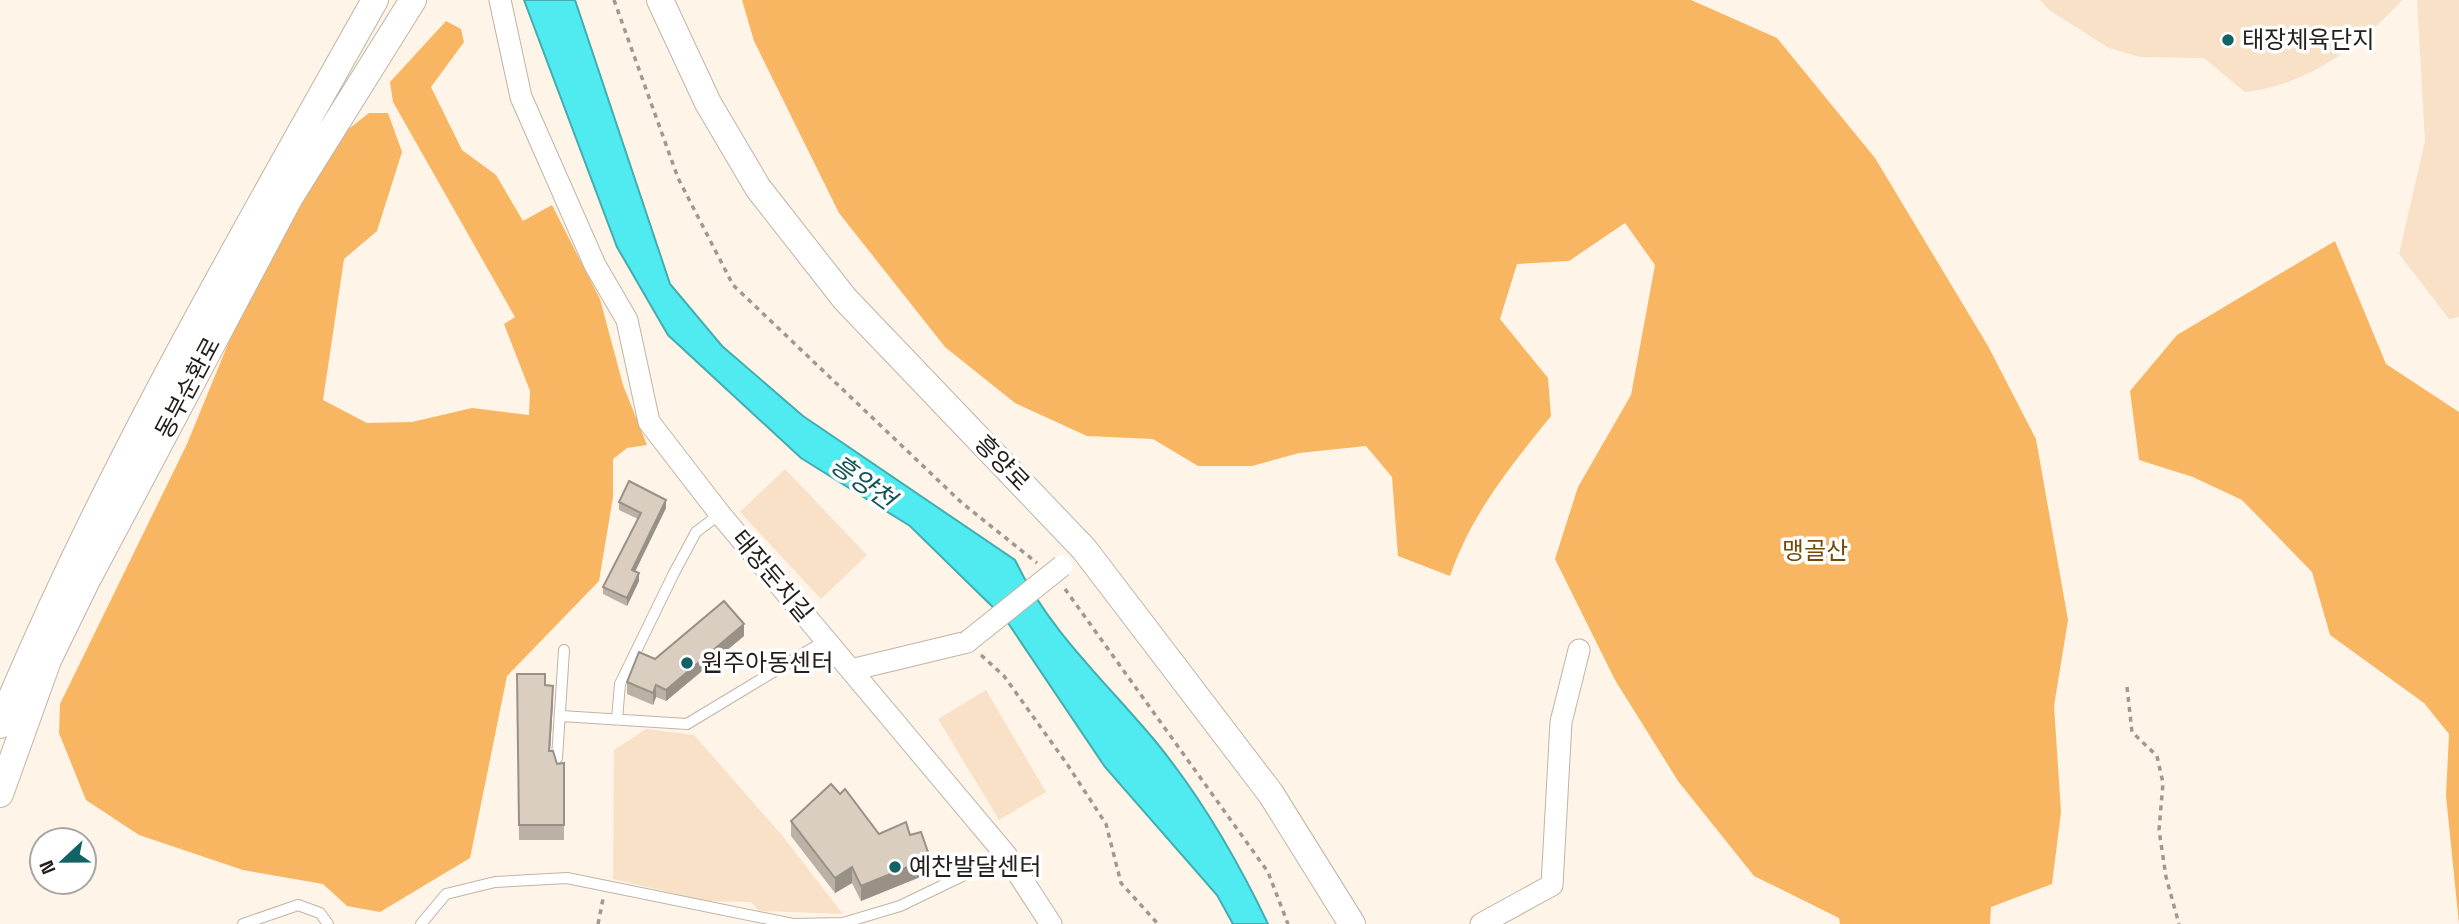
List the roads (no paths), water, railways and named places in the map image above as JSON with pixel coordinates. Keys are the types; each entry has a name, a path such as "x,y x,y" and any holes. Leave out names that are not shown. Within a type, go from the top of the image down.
{"street":[{"name":"동부순환로","path":"0,725 35,641 170,365 376,0"},
{"name":"동부순환로","path":"0,794 48,660 103,548 290,197 413,0"},
{"name":"태장둔치길","path":"500,0 521,97 595,265 627,320 649,422 720,514 1006,855 1051,924"},
{"name":"흥양로","path":"660,0 708,103 758,187 845,299 1084,549 1271,794 1352,924"},
{"path":"850,670 967,642 1061,573 1084,549"},
{"path":"1481,924 1552,885 1560,722 1578,650"}],"lane":[{"path":"617,719 620,684 674,573 696,532 720,514"},
{"path":"561,716 687,724 826,640"},
{"path":"557,758 564,650"},
{"path":"421,924 446,894 495,882 567,878 793,924 843,923 900,906 1006,855"},
{"path":"243,924 298,905 320,913 328,924"}],"water":[{"name":"흥양천","path":"524,0 575,0 670,284 722,346 803,416 1015,560 1044,610 1061,633 1156,742 1188,784 1231,853 1268,924 1233,924 1217,895 1105,767 1006,620 910,526 801,458 668,335 617,247"}],"place":[{"name":"태장체육단지","path":"2228,40"},
{"name":"원주아동센터","path":"687,663"},
{"name":"예찬발달센터","path":"895,867"}],"park label":[{"name":"맹골산","path":"1815,551"}]}
